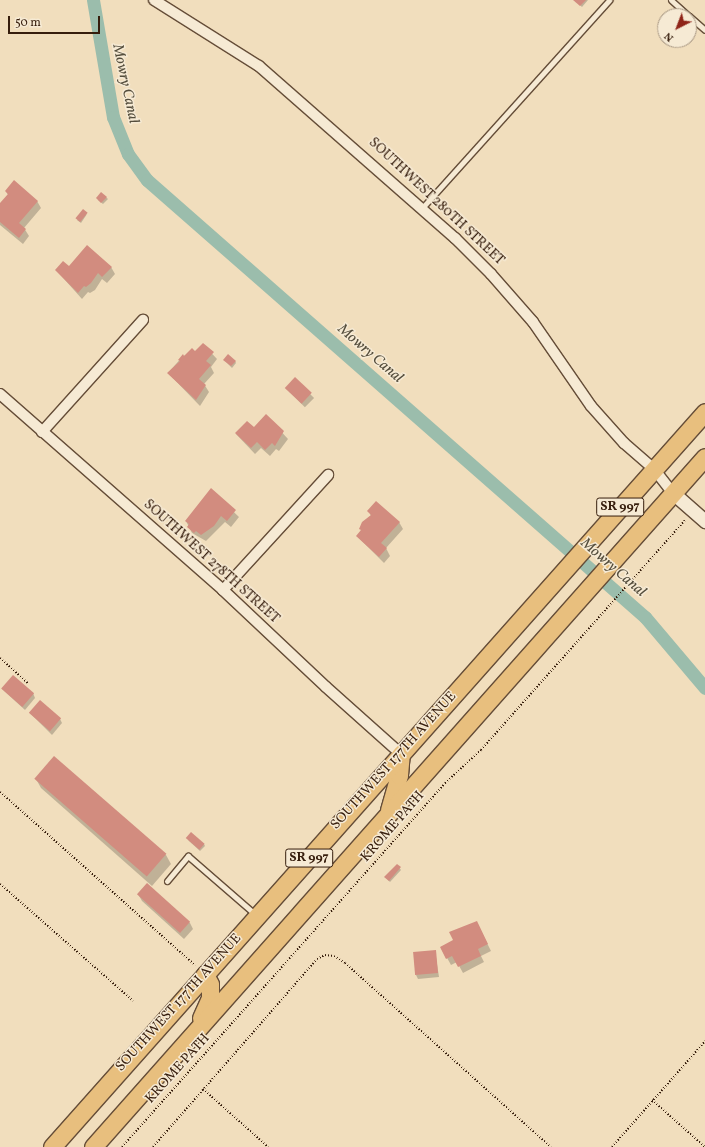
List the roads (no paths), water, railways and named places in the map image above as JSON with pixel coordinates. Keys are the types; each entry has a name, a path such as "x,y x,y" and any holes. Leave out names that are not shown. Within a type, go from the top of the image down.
{"highway":[{"name":"SOUTHWEST 177TH AVENUE","path":"52,1147 705,412"},
{"name":"SR 997","path":"93,1147 705,457"},
{"path":"388,814 399,775 401,754"},
{"path":"189,1039 210,998 210,984 205,974"}],"street":[{"name":"SOUTHWEST 280TH STREET","path":"154,0 259,66 422,208 491,274 533,322 591,406 624,443 654,469 673,493 705,521"},
{"path":"42,432 144,320"},
{"name":"SOUTHWEST 278TH STREET","path":"0,394 223,590 326,687 401,754"},
{"path":"223,590 328,475"}],"lane":[{"path":"422,208 609,0"},
{"path":"671,0 680,8"},
{"path":"697,23 705,30"},
{"path":"167,882 188,856 257,916"}],"waterway":[{"name":"Mowry Canal","path":"93,0 113,117 128,154 147,180 645,617 705,688"}]}
